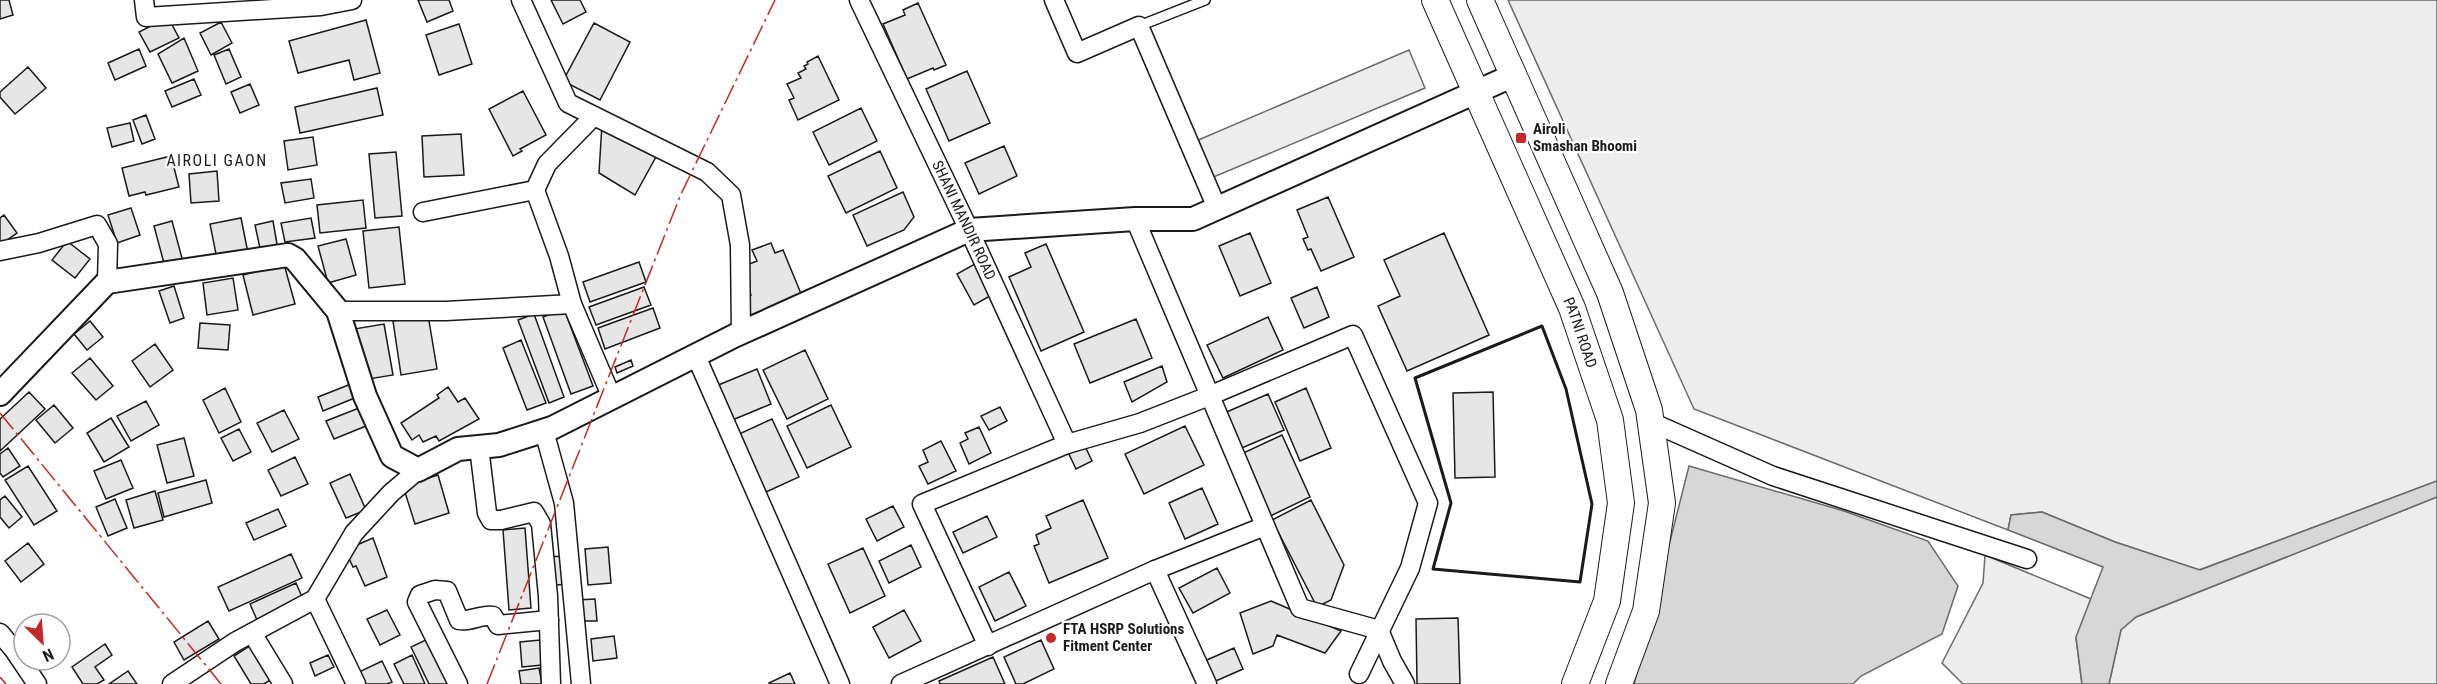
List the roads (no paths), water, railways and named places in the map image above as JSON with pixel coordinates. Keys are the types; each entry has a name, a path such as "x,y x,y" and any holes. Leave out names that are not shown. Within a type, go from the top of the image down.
{"main road":[{"name":"PATNI ROAD","path":"1435,0 1572,308 1610,420 1621,503 1607,601 1575,684"},
{"path":"1480,0 1610,293 1649,410 1662,503 1646,612 1619,684"}],"street":[{"path":"144,0 146,17 321,6 352,0"},
{"path":"521,0 568,103 707,172 731,195 740,245 741,333"},
{"path":"1054,0 1077,53 1139,26 1217,208"},
{"name":"SHANI MANDIR ROAD","path":"863,1 1067,444"},
{"path":"175,684 252,633 315,599 354,532 391,493 418,470 458,449 499,445 544,431 741,333 969,230 1135,219 1193,219 1514,75"},
{"path":"594,116 546,164 535,190 559,256 572,304 612,398"},
{"path":"423,212 535,190"},
{"path":"1135,219 1300,608 1379,630"},
{"path":"0,251 39,243 97,225 108,244 107,282"},
{"path":"0,394 107,282 288,255 295,259 338,311 365,396 392,456 418,470"},
{"path":"338,311 446,311 572,304"},
{"path":"988,646 922,504 1067,444 1140,423 1353,336 1428,503 1410,568 1359,674"},
{"path":"696,356 840,684"},
{"path":"1651,422 1773,476 2027,559"},
{"path":"544,431 564,503 581,684"},
{"path":"479,447 487,513 491,520 501,520 534,512 541,524 549,620 551,684"},
{"path":"901,684 1155,570 1265,526"},
{"path":"1155,570 1207,684"},
{"path":"458,684 417,602 420,595 435,590 447,591 459,620 465,621 484,615 493,616 498,625 549,620"},
{"path":"315,599 356,684"},
{"path":"1379,630 1405,684"},
{"path":"0,633 37,684"},
{"path":"252,633 283,684"}],"lane":[{"path":"1139,26 1205,0"}],"place":[{"name":"Airoli Smashan Bhoomi","path":"1521,138"},
{"name":"FTA HSRP Solutions Fitment Center","path":"1051,638"}],"district":[{"name":"AIROLI GAON","path":"217,160"}]}
